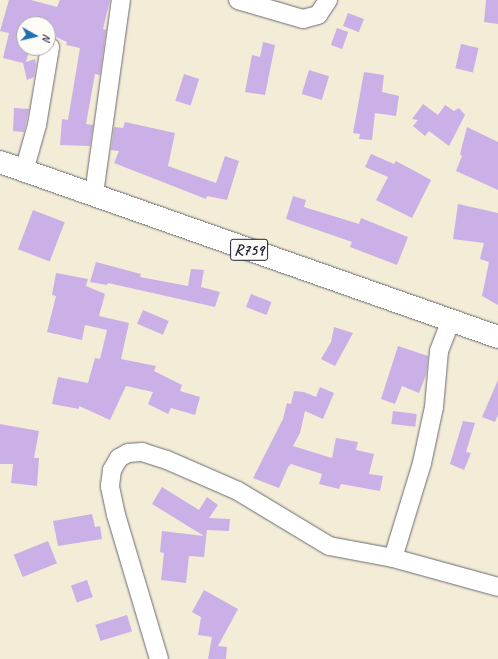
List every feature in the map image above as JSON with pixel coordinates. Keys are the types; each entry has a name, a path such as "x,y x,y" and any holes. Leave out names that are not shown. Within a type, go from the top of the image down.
{"main road":[{"name":"R759","path":"0,162 498,337"}],"street":[{"path":"94,194 121,0"},
{"path":"238,0 303,19 318,15 328,0"},
{"path":"24,171 37,125 48,56"},
{"path":"393,558 422,463 434,408 439,351 451,320"},
{"path":"159,659 116,515 110,486 112,470 119,458 128,453 142,452 167,460 238,491 329,546 393,558 498,587"}],"building":[{"path":"9,0 31,0 57,7 60,0 110,0 103,29 106,30 100,75 95,74 86,124 93,125 90,146 60,145 62,119 68,120 80,48 66,45 67,42 56,37 56,16 16,16 16,56 28,56 26,62 35,59 36,64 34,77 27,80 23,63 3,58 9,33 0,31"},
{"path":"486,0 498,0 498,24 484,22"},
{"path":"348,13 364,19 359,32 343,26"},
{"path":"337,28 348,32 342,49 331,45"},
{"path":"263,42 275,45 265,95 245,92 252,55 260,57"},
{"path":"461,44 479,48 473,72 455,68"},
{"path":"309,70 329,76 322,100 302,94"},
{"path":"364,72 384,75 382,92 399,96 396,116 375,113 372,140 359,139 360,134 353,133"},
{"path":"184,74 199,79 191,106 175,101"},
{"path":"423,104 438,115 445,105 454,111 459,108 465,115 449,146 429,131 425,136 413,126 418,120 412,119"},
{"path":"14,108 29,109 24,132 13,131"},
{"path":"125,122 175,133 168,166 216,183 225,156 239,161 227,200 207,196 206,199 114,163 119,151 111,150 114,127 123,128"},
{"path":"467,127 498,142 498,190 456,171 462,156 460,154"},
{"path":"371,154 394,164 396,161 431,180 412,218 376,200 388,177 365,167"},
{"path":"293,196 306,200 304,207 359,224 361,218 408,237 397,265 350,247 352,242 286,219"},
{"path":"458,204 498,213 498,305 482,296 489,262 480,259 484,243 453,239"},
{"path":"33,210 65,222 50,261 18,249"},
{"path":"96,262 141,274 140,277 188,286 191,269 204,270 201,287 220,292 215,307 108,283 107,285 90,282"},
{"path":"56,273 88,279 86,286 105,294 99,316 129,323 121,359 156,366 154,371 182,385 180,391 200,397 195,415 171,408 168,414 148,404 153,392 126,386 110,420 79,406 79,409 52,404 58,377 88,383 95,358 100,359 107,330 85,325 82,340 47,332 56,296 52,295"},
{"path":"251,294 272,302 267,315 246,307"},
{"path":"143,310 169,321 163,335 137,324"},
{"path":"334,327 353,333 335,366 321,359 331,342"},
{"path":"398,346 428,356 426,375 419,393 402,386 395,404 381,399"},
{"path":"498,380 498,415 495,422 482,417"},
{"path":"320,387 334,393 323,419 305,411 300,433 293,446 332,458 336,438 358,442 356,450 374,454 369,474 383,476 380,491 341,484 339,489 319,484 322,474 291,464 288,467 279,488 253,478 283,419 287,403 291,404 294,391 304,392 316,397"},
{"path":"393,411 417,414 415,427 391,424"},
{"path":"463,421 475,423 466,452 471,453 464,470 450,464"},
{"path":"0,424 39,431 34,458 39,458 37,486 11,483 13,464 0,464"},
{"path":"162,487 199,510 207,497 218,505 209,518 230,519 229,531 207,530 204,557 189,556 186,583 161,580 164,553 160,552 162,531 204,536 152,504"},
{"path":"92,514 95,527 100,526 102,539 58,546 53,521"},
{"path":"48,541 57,563 23,577 14,555"},
{"path":"87,580 93,597 77,603 71,586"},
{"path":"204,590 238,609 218,646 227,647 226,659 208,659 212,637 198,635 201,617 192,612"},
{"path":"127,615 132,631 100,641 95,625"}]}
